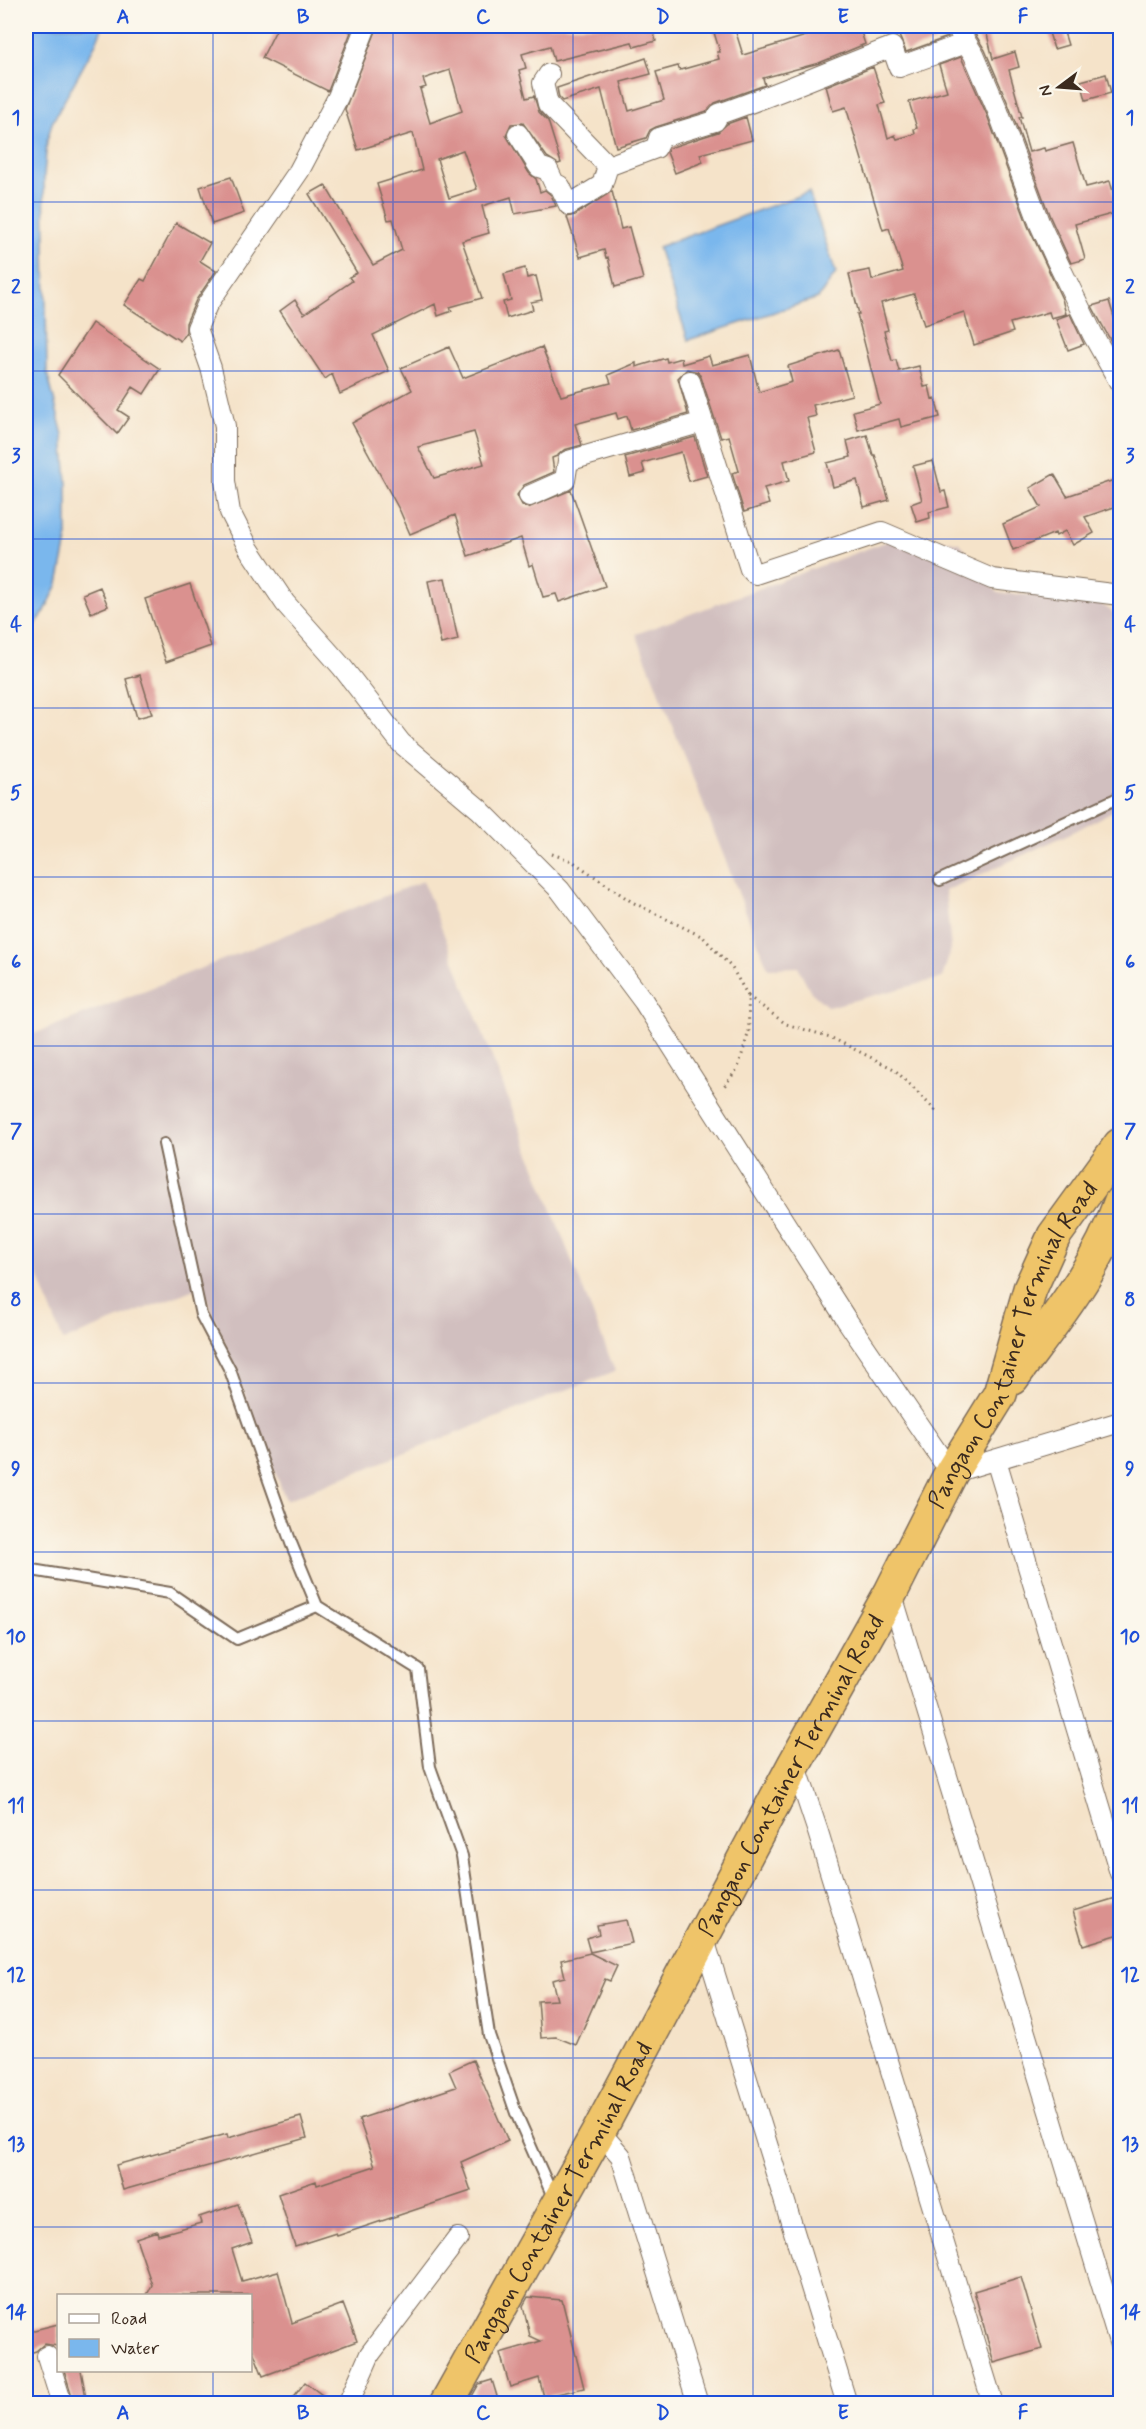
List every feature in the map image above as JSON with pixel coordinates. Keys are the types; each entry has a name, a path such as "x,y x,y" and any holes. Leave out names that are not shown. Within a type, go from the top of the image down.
{"highway":[{"name":"Pangaon Container Terminal Road","path":"446,2403 599,2131 795,1763 891,1592 951,1473 1000,1394 1030,1289 1054,1236 1120,1145"},
{"path":"1000,1394 1059,1317 1088,1273 1110,1232 1120,1203"}],"street":[{"path":"366,26 338,97 299,171 207,305 197,328 211,368 225,426 225,481 230,512 249,549 285,603 342,667 401,742 479,809 560,890 644,1002 846,1319 951,1473 1120,1422"},
{"path":"956,26 974,55 998,111 1043,232 1093,335 1120,383"},
{"path":"608,166 656,148 659,138 714,121 719,114 776,95 794,85 892,47 899,67 966,43"},
{"path":"549,74 543,83 548,104 608,166"},
{"path":"518,134 539,167 548,170 554,183 560,186 569,205 602,185 608,166"},
{"path":"690,381 750,569 755,574 882,532 992,579 1120,595"},
{"path":"530,496 565,480 568,460 704,422"},
{"path":"996,1460 1120,1873"},
{"path":"891,1592 1120,2345"},
{"path":"795,1763 993,2403"},
{"path":"703,1936 846,2403"},
{"path":"599,2131 621,2156 698,2403"},
{"path":"348,2403 370,2354 458,2238"},
{"path":"47,2356 62,2403"}],"lane":[{"path":"940,880 1120,797"},
{"path":"164,1144 201,1315 230,1370 291,1543 317,1606 418,1669 430,1767 462,1856 489,2035 516,2113 557,2204"},
{"path":"26,1569 170,1593 237,1640 317,1606"}],"path":[{"path":"551,853 572,861 632,902 703,937 732,968 747,996 749,1031 738,1068 710,1106"},
{"path":"747,996 786,1024 830,1037 894,1069 936,1111"}],"shaded area":[{"path":"907,534 960,543 998,593 1095,600 1120,617 1120,807 1075,831 945,891 951,949 942,978 828,1007 811,992 798,967 768,968 636,634"},
{"path":"423,881 615,1371 286,1500 202,1286 63,1341 26,1244 26,1037"}],"water":[{"path":"26,26 103,26 52,123 47,141 44,176 47,372 63,435 67,482 67,541 58,584 44,613 26,636"},
{"path":"809,192 836,273 818,298 688,340 658,247"}],"building":[{"path":"278,26 337,26 351,32 328,91 262,58"},
{"path":"378,26 652,26 656,41 634,47 632,42 554,61 550,46 522,54 526,68 519,70 526,98 534,96 539,112 548,121 561,163 558,164 547,157 523,123 511,124 506,135 529,173 536,179 540,192 545,190 551,195 556,206 515,214 511,197 482,206 489,233 462,241 482,298 450,307 452,311 438,316 435,304 373,335 389,371 340,394 332,374 325,379 280,311 295,300 304,314 352,281 349,277 357,273 309,194 325,185 373,265 402,250 393,219 388,220 377,184 422,170 413,133 358,150 345,109","holes":["450,70 462,111 430,123 420,89 426,87 423,79","463,150 477,189 449,198 437,159"]},
{"path":"712,26 734,26 743,55 806,36 804,29 817,26 859,26 865,44 819,63 763,78 765,85 715,103 707,111 656,127 650,130 646,138 616,147 601,89 562,101 559,98 557,88 646,58 651,74 621,82 629,111 664,100 656,72 678,66 680,70 719,59 717,52 720,52"},
{"path":"895,26 923,26 925,34 945,28 948,37 906,52"},
{"path":"970,26 985,26 993,59 1015,52 1019,67 1009,70 1029,152 1044,148 1045,151 1073,143 1086,187 1110,181 1119,212 1075,224 1085,259 1071,263 1050,217 1009,106 985,50"},
{"path":"1047,26 1062,26 1068,45 1054,49"},
{"path":"961,57 987,115 1028,226 1062,299 1066,314 1051,318 1049,312 1010,323 1013,332 974,345 964,312 924,325 914,294 881,303 888,330 884,331 892,361 896,360 899,371 919,366 924,387 929,386 940,417 901,427 899,419 858,430 853,411 880,404 849,274 870,270 872,280 903,271 889,228 883,230 846,107 833,111 826,86 873,67 885,103 879,105 888,138 895,135 897,139 915,134 914,129 917,128 909,102 947,91 939,65"},
{"path":"1106,74 1111,93 1086,100 1081,81"},
{"path":"746,117 752,140 700,154 703,162 675,173 667,152 669,148 718,132 727,124"},
{"path":"231,177 244,213 212,224 200,187"},
{"path":"612,191 621,229 629,227 643,279 615,287 608,257 606,258 604,250 580,257 567,217 575,215"},
{"path":"176,223 210,243 200,261 216,271 196,300 186,323 186,332 180,341 124,305 141,279 145,281"},
{"path":"525,268 527,278 536,276 542,300 531,302 533,310 507,318 503,302 511,300 504,274"},
{"path":"1109,301 1120,336 1120,358 1092,306"},
{"path":"1070,314 1084,344 1068,350 1056,319"},
{"path":"92,323 160,369 144,394 133,387 118,410 129,417 117,434 58,375"},
{"path":"449,347 463,378 542,347 561,396 611,383 608,375 636,363 636,367 666,358 667,362 681,358 682,364 709,356 712,365 750,355 759,392 792,382 788,366 839,350 852,395 813,405 816,416 807,418 816,452 784,461 789,481 764,488 769,504 744,512 732,473 739,471 729,436 721,438 698,372 687,369 678,378 688,414 631,430 627,416 618,419 616,413 575,424 582,445 564,450 552,458 554,472 524,485 517,495 522,505 528,508 571,490 605,586 559,602 556,594 543,597 533,564 529,566 521,538 468,556 455,515 410,534 352,423 412,390 401,368","holes":["474,432 484,464 434,478 418,447"]},
{"path":"867,435 889,500 864,507 857,480 833,487 827,463 851,457 847,441"},
{"path":"695,437 707,476 689,481 681,452 642,463 645,473 630,477 625,457"},
{"path":"933,461 941,492 945,491 949,507 929,512 930,518 917,522 911,504 922,500 913,466"},
{"path":"1054,474 1067,496 1120,478 1120,505 1085,517 1094,533 1073,545 1065,531 1013,550 1003,524 1041,507 1030,488"},
{"path":"445,578 458,640 441,644 428,581"},
{"path":"190,584 211,646 166,662 145,599"},
{"path":"100,587 108,606 91,613 83,594"},
{"path":"140,675 152,714 137,718 126,679"},
{"path":"1116,1898 1120,1912 1120,1934 1083,1945 1073,1911"},
{"path":"626,1920 632,1943 590,1952 586,1938 599,1934 597,1925"},
{"path":"590,1953 617,1966 610,1981 605,1979 576,2045 556,2037 541,2038 538,2001 557,2000 552,1980 565,1977 561,1960"},
{"path":"473,2060 508,2141 461,2162 471,2191 337,2236 336,2233 295,2246 278,2194 316,2181 317,2185 375,2166 359,2119 456,2087 449,2071"},
{"path":"301,2117 307,2138 123,2190 116,2165 227,2134 228,2138"},
{"path":"238,2204 252,2242 232,2249 242,2281 278,2271 292,2323 343,2304 357,2341 263,2376 252,2348 252,2294 148,2294 152,2285 136,2238 157,2231 158,2235 201,2223 199,2217"},
{"path":"1021,2277 1042,2349 994,2363 974,2291"},
{"path":"528,2297 562,2300 584,2388 544,2397 539,2378 510,2387 500,2353 541,2341 530,2336 523,2306"},
{"path":"57,2324 57,2346 44,2344 36,2351 26,2354 26,2332"},
{"path":"65,2372 81,2372 87,2403 74,2403"},
{"path":"492,2380 499,2403 471,2403 470,2400 479,2384"},
{"path":"305,2382 322,2395 316,2403 289,2403"}]}
